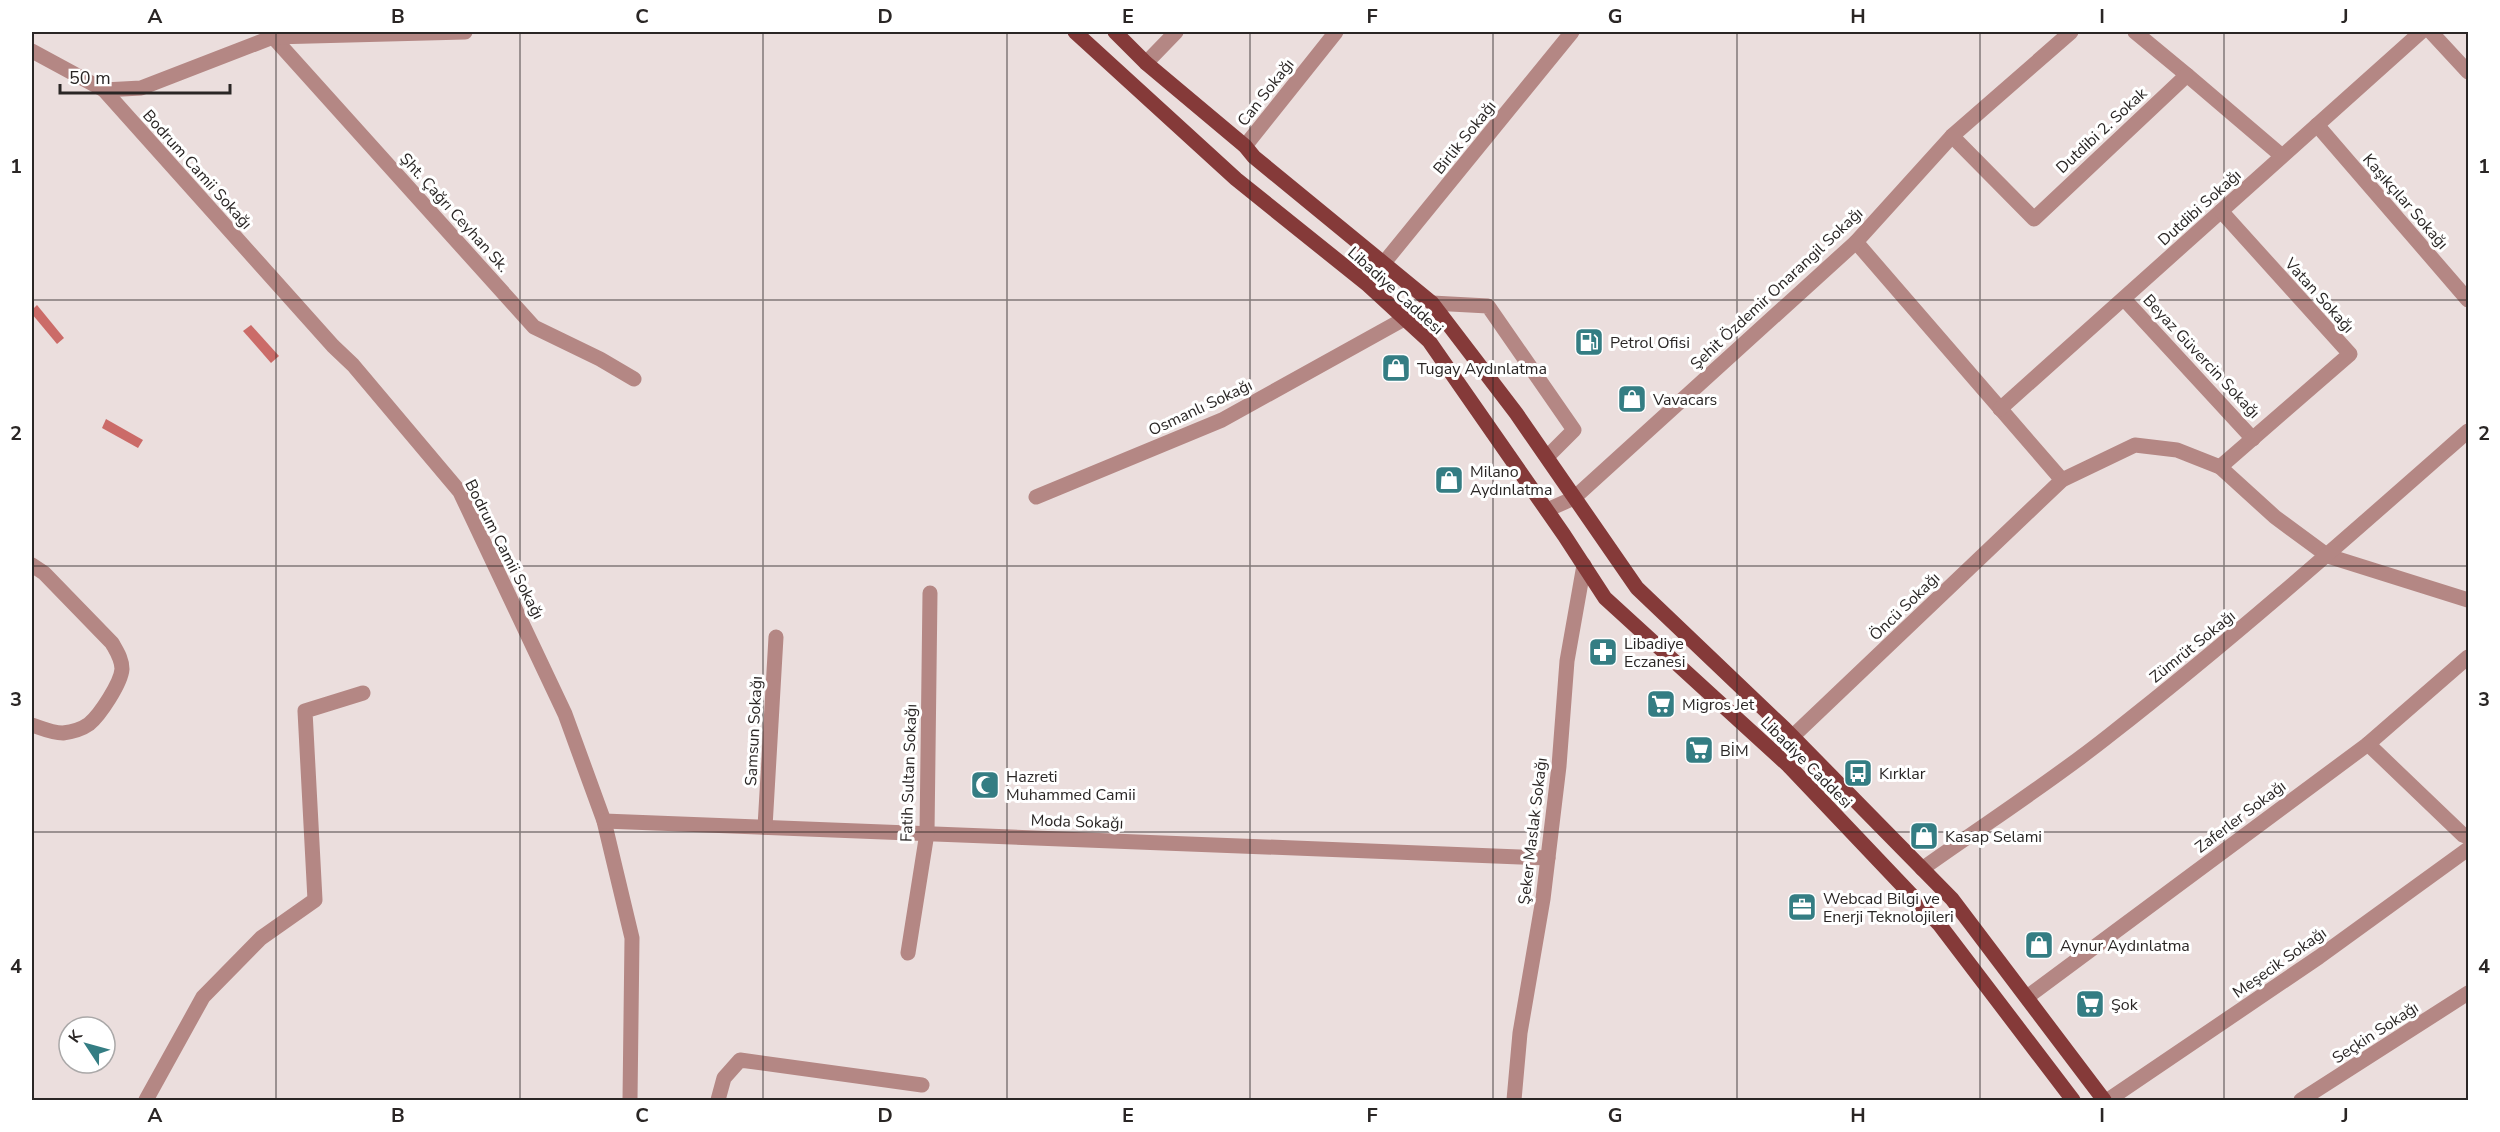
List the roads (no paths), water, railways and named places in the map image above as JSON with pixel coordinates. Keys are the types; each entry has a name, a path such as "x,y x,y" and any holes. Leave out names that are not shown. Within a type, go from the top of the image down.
{"main road":[{"name":"Libadiye Caddesi","path":"1075,32 1236,179 1368,285 1429,341 1547,510 1605,598 1789,766 1939,924 2073,1101"},
{"name":"Libadiye Caddesi","path":"1115,32 1146,63 1245,146 1254,157 1432,303 1516,413 1637,588 1792,737 1952,899 2106,1101"}],"street":[{"path":"32,51 104,90 141,88 273,38 465,32"},
{"path":"1146,63 1176,32"},
{"name":"Can Sokağı","path":"1245,146 1336,32"},
{"name":"Birlik Sokağı","path":"1383,264 1572,32"},
{"name":"Şehit Özdemir Onarangil Sokağı","path":"1547,510 1574,498 1856,243 1952,136 2071,32"},
{"path":"2135,32 2282,156"},
{"name":"Dutdibi Sokağı","path":"2000,409 2421,32"},
{"path":"2431,32 2469,72"},
{"name":"Şht. Çağrı Ceyhan Sk.","path":"273,38 534,327 600,359 634,379"},
{"name":"Dutdibi 2. Sokak","path":"1952,136 2034,219 2187,75"},
{"name":"Bodrum Camii Sokağı","path":"104,90 352,365 460,492 565,714 604,821 632,938 630,1101"},
{"name":"Kaşıkçılar Sokağı","path":"2317,125 2469,300"},
{"name":"Vatan Sokağı","path":"2220,467 2350,354 2221,211"},
{"path":"1856,243 2062,480"},
{"name":"Beyaz Güvercin Sokağı","path":"2124,298 2253,439"},
{"path":"1432,303 1488,306 1574,429 1547,457"},
{"name":"Osmanlı Sokağı","path":"1036,498 1222,420 1404,319"},
{"name":"Zümrüt Sokağı","path":"1922,869 2109,736 2211,655 2328,556 2469,431"},
{"name":"Öncü Sokağı","path":"1792,737 2062,480 2135,445 2177,450 2220,467 2275,517 2328,556 2469,600"},
{"path":"32,565 44,573 112,644 120,655 122,667 121,677 106,703 89,724 62,733 32,724"},
{"name":"Şeker Maslak Sokağı","path":"1514,1101 1520,1033 1548,858 1559,766 1567,662 1584,565"},
{"name":"Fatih Sultan Sokağı","path":"908,953 927,834 930,593"},
{"name":"Samsun Sokağı","path":"765,827 776,637"},
{"name":"Zaferler Sokağı","path":"2027,997 2368,744 2469,657"},
{"path":"146,1101 203,997 261,938 315,900 305,711 363,693"},
{"path":"1789,766 1792,737"},
{"path":"2368,744 2463,836 2469,837"},
{"name":"Moda Sokağı","path":"604,821 1548,858"},
{"name":"Meşecik Sokağı","path":"2106,1101 2319,957 2469,849"},
{"name":"Seçkin Sokağı","path":"2301,1101 2469,993"},
{"path":"718,1101 724,1078 740,1060 922,1085"}],"place":[{"name":"Petrol Ofisi","path":"1589,342"},
{"name":"Tugay Aydınlatma","path":"1396,368"},
{"name":"Vavacars","path":"1632,399"},
{"name":"Milano Aydınlatma","path":"1449,480"},
{"name":"Libadiye Eczanesi","path":"1603,652"},
{"name":"Migros Jet","path":"1661,704"},
{"name":"BİM","path":"1699,750"},
{"name":"Kırklar","path":"1858,773"},
{"name":"Hazreti Muhammed Camii","path":"985,785"},
{"name":"Kasap Selami","path":"1924,836"},
{"name":"Webcad Bilgi ve Enerji Teknolojileri","path":"1802,907"},
{"name":"Aynur Aydınlatma","path":"2039,945"},
{"name":"Şok","path":"2090,1004"}]}
